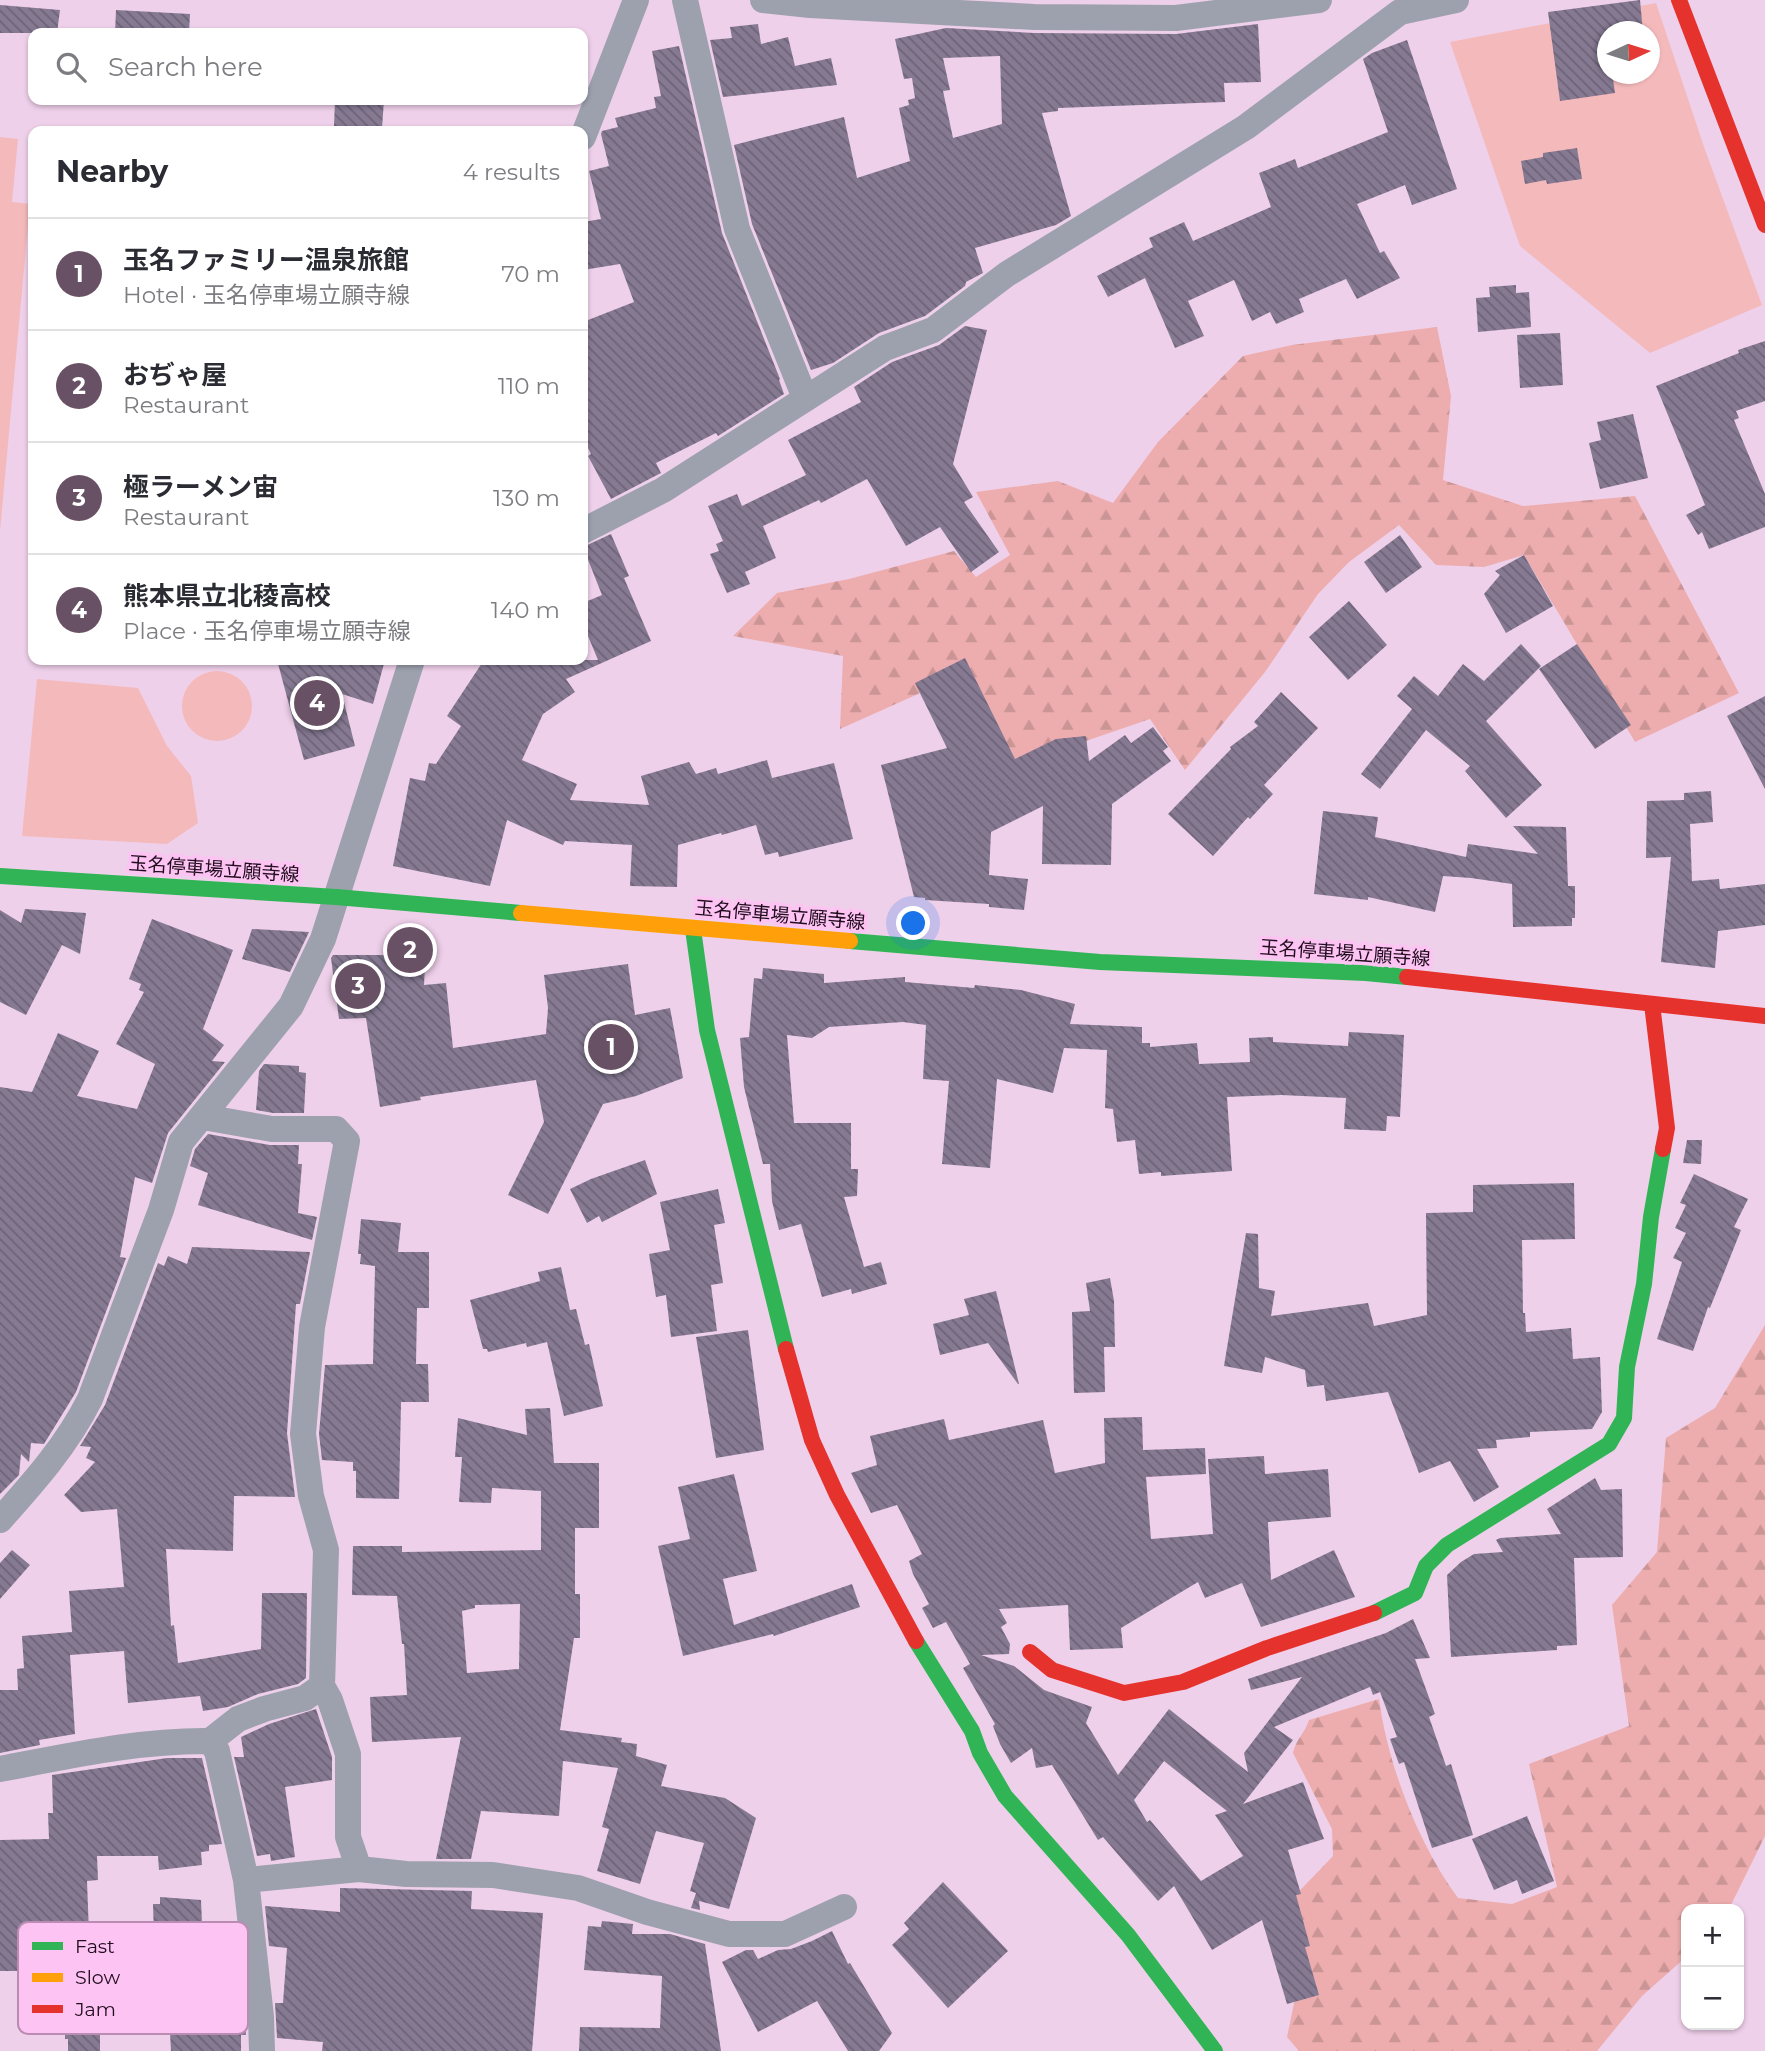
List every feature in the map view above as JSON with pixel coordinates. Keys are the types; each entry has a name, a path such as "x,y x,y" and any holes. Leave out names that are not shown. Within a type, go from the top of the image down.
{"street":[{"path":"587,126 636,0"},
{"path":"685,0 737,229 805,398"},
{"path":"763,0 1034,17 1176,18 1319,0"},
{"path":"588,528 663,490 885,348 933,330 1007,274 1246,127 1397,6 1456,0"},
{"path":"1679,0 1765,225"},
{"path":"0,1520 29,1489 75,1429 90,1399 161,1210 181,1142 291,1006 323,939 410,665"},
{"name":"玉名停車場立願寺線","path":"0,876 336,897 1100,962 1366,974 1765,1017"},
{"path":"693,929 707,1030 784,1342 812,1440 837,1495 909,1631 972,1731 980,1753 1005,1796 1128,1935 1214,2051"},
{"path":"1030,1651 1052,1670 1124,1693 1183,1682 1267,1648 1379,1612 1415,1593 1426,1566 1447,1545 1609,1444 1624,1418 1628,1367 1644,1284 1651,1217 1667,1128 1652,1004"},
{"path":"203,1117 272,1129 336,1129 347,1141 312,1327 303,1434 311,1496 326,1550 322,1686 330,1700 348,1754 348,1837 359,1869"},
{"path":"0,1769 82,1753 210,1741 238,1719 305,1698 322,1686"},
{"path":"210,1741 218,1751 246,1881 261,2017 262,2051"},
{"path":"246,1881 359,1869 406,1874 493,1875 578,1888 647,1912 729,1934 786,1934 844,1907"}],"shaded area":[{"path":"1656,3 1704,147 1762,305 1650,353 1520,246 1450,42"},
{"path":"0,137 18,139 12,202 28,204 28,226 0,531"},
{"path":"217,671 242,681 252,706 242,731 217,741 192,731 182,706 192,681"},
{"path":"37,679 138,688 167,746 191,776 198,823 167,844 22,836"}],"green space":[{"path":"1437,327 1451,396 1443,480 1523,506 1635,496 1739,693 1635,742 1524,555 1484,567 1436,565 1399,525 1349,562 1318,594 1265,672 1185,770 1150,719 1013,766 967,672 840,729 843,656 733,636 777,593 849,579 954,551 976,577 1010,555 976,492 1058,481 1113,503 1158,442 1243,356 1292,345"},
{"path":"1765,1325 1765,1836 1731,1904 1681,1904 1681,1961 1642,1996 1597,2051 1299,2051 1287,2037 1300,1975 1283,1908 1333,1856 1332,1829 1293,1753 1309,1720 1379,1699 1397,1777 1407,1803 1430,1853 1458,1898 1512,1904 1557,1887 1529,1764 1629,1726 1612,1605 1657,1552 1666,1438 1715,1408"}],"building":[{"path":"1640,0 1642,21 1597,21 1597,84 1614,84 1615,93 1560,101 1548,12"},
{"path":"0,5 60,10 58,28 28,28 28,33 0,33"},
{"path":"116,10 190,14 189,28 115,28"},
{"path":"758,24 761,44 788,37 795,66 831,58 837,85 723,97 710,40 732,38 730,27"},
{"path":"1258,24 1261,82 1224,83 1225,102 1058,108 1058,111 1042,113 1071,216 1056,225 975,248 983,273 966,282 965,286 925,316 879,333 833,363 811,370 752,224 734,145 844,117 857,178 910,161 899,108 909,105 908,100 915,98 912,78 904,79 895,39 946,28 1034,33 1176,34","holes":["1000,56 1002,124 953,138 943,91 950,90 943,58"]},
{"path":"1407,40 1457,189 1412,205 1405,185 1357,204 1380,253 1384,251 1400,278 1357,299 1346,279 1299,299 1304,312 1276,324 1270,312 1252,321 1234,280 1188,301 1204,336 1175,348 1145,278 1108,297 1097,276 1153,247 1149,238 1184,222 1193,241 1271,207 1259,173 1295,159 1298,168 1388,132 1363,59"},
{"path":"679,46 722,233 784,394 718,436 716,433 656,463 661,473 611,499 588,456 591,454 588,448 588,320 634,302 620,264 588,269 588,221 601,219 589,171 609,166 601,134 602,131 618,127 615,118 656,108 654,97 661,96 652,51"},
{"path":"335,105 384,105 382,126 334,126"},
{"path":"1577,148 1582,179 1547,184 1546,180 1525,184 1521,161 1543,157 1543,153"},
{"path":"1516,285 1516,293 1529,292 1531,327 1478,332 1476,298 1490,297 1489,287"},
{"path":"965,326 987,330 953,464 973,497 964,502 999,552 971,572 940,527 906,546 867,479 821,503 819,500 763,526 776,558 745,572 750,584 727,593 710,554 719,551 716,544 723,541 708,506 737,494 742,506 806,475 788,440 861,402 854,387 892,362 939,345"},
{"path":"1560,333 1563,385 1520,388 1517,335"},
{"path":"1765,341 1765,401 1736,411 1739,418 1734,420 1765,494 1765,527 1709,549 1702,532 1698,535 1686,515 1705,505 1656,386"},
{"path":"1633,414 1648,478 1600,489 1589,443 1601,440 1597,422"},
{"path":"611,534 629,576 624,578 651,641 566,679 575,692 543,714 522,760 577,784 570,800 649,805 641,776 689,762 696,774 716,768 718,774 767,760 772,778 834,763 853,839 779,857 778,852 765,855 756,825 678,845 677,887 630,886 632,845 565,841 563,845 507,820 490,886 393,866 410,778 425,781 429,763 436,764 461,726 447,716 481,665 588,665 588,660 598,660 588,636 588,601 602,595 588,560 588,545"},
{"path":"1400,535 1422,567 1386,593 1364,562"},
{"path":"1524,555 1553,606 1506,633 1484,594 1500,575 1495,571"},
{"path":"1349,601 1387,645 1348,680 1309,637"},
{"path":"1521,644 1541,666 1486,721 1542,785 1506,818 1465,771 1470,766 1426,730 1380,789 1361,774 1412,709 1397,696 1414,676 1438,696 1463,664 1484,681"},
{"path":"1577,644 1631,725 1595,749 1539,669"},
{"path":"965,658 1015,759 1056,739 1086,736 1089,761 1125,735 1131,743 1153,727 1168,747 1163,751 1171,761 1112,804 1111,865 1042,864 1043,806 991,832 989,875 1028,879 1024,910 914,897 881,765 947,748 915,683"},
{"path":"278,665 384,665 373,704 342,694 355,746 304,760"},
{"path":"1281,692 1318,728 1264,785 1273,794 1213,856 1168,814 1230,747 1258,726 1254,722"},
{"path":"1765,696 1765,789 1727,716"},
{"path":"1711,791 1713,822 1690,824 1692,881 1719,879 1720,889 1765,884 1765,925 1718,931 1715,968 1661,962 1671,857 1646,858 1647,801 1684,800 1684,793"},
{"path":"1323,811 1378,817 1375,837 1466,857 1468,844 1538,854 1513,826 1566,827 1568,886 1575,886 1575,918 1572,918 1572,926 1513,927 1512,884 1471,878 1443,876 1435,912 1368,897 1368,900 1314,894"},
{"path":"25,909 86,913 80,954 62,945 26,1015 0,1002 0,910 21,923"},
{"path":"152,919 233,950 203,1029 224,1045 212,1061 225,1062 168,1133 152,1183 135,1177 120,1257 126,1258 76,1392 44,1444 31,1443 29,1462 21,1454 19,1475 0,1494 0,1087 32,1092 58,1033 99,1051 77,1096 137,1109 155,1064 116,1044 144,992 139,990 141,984 129,979"},
{"path":"396,927 427,929 424,985 446,983 453,1048 546,1034 548,1008 544,975 628,964 635,1015 670,1008 683,1078 636,1096 603,1104 548,1214 508,1195 544,1122 536,1080 420,1097 421,1100 380,1107 366,1018 339,1019 331,958 333,955 394,955"},
{"path":"252,929 309,932 290,972 242,959"},
{"path":"763,968 824,974 824,983 905,977 905,982 1021,990 1075,1004 1070,1024 1142,1027 1142,1043 1150,1043 1150,1047 1197,1043 1199,1064 1250,1062 1249,1038 1273,1037 1273,1042 1348,1046 1349,1032 1404,1035 1400,1117 1387,1116 1386,1131 1344,1129 1346,1098 1281,1095 1227,1097 1232,1171 1161,1176 1161,1172 1139,1174 1135,1140 1117,1142 1113,1109 1105,1108 1107,1050 1064,1048 1053,1093 997,1079 990,1168 942,1164 949,1081 923,1079 926,1025 903,1022 829,1027 812,1038 787,1035 794,1123 851,1123 851,1169 858,1169 857,1196 844,1197 864,1267 881,1262 887,1284 852,1294 851,1289 822,1297 801,1224 779,1230 772,1201 770,1164 763,1164 744,1087 740,1038 749,1037 754,978 762,979"},
{"path":"264,1064 299,1066 299,1072 306,1073 304,1113 256,1110 259,1071"},
{"path":"208,1134 270,1145 299,1145 298,1164 302,1164 298,1213 317,1217 312,1240 198,1205 208,1173 190,1166 195,1149"},
{"path":"1687,1140 1702,1140 1701,1164 1683,1163"},
{"path":"645,1160 657,1194 602,1222 599,1216 587,1223 570,1189"},
{"path":"1694,1174 1748,1199 1734,1227 1741,1230 1710,1308 1708,1307 1693,1351 1657,1339 1682,1262 1673,1258 1686,1233 1675,1228 1686,1205 1680,1203"},
{"path":"1574,1183 1575,1239 1522,1240 1523,1313 1526,1332 1571,1328 1573,1359 1600,1357 1602,1412 1592,1429 1530,1432 1530,1437 1496,1440 1497,1448 1477,1449 1499,1487 1474,1502 1450,1461 1419,1473 1388,1392 1326,1401 1324,1385 1307,1387 1305,1370 1265,1357 1262,1373 1224,1366 1246,1233 1258,1234 1259,1288 1275,1291 1271,1316 1368,1303 1374,1326 1427,1315 1426,1213 1473,1212 1473,1185"},
{"path":"718,1189 725,1223 714,1225 723,1283 711,1285 717,1331 671,1337 666,1295 656,1297 649,1254 670,1250 660,1202"},
{"path":"361,1219 401,1223 398,1252 429,1252 429,1308 417,1308 416,1364 428,1364 429,1402 401,1402 399,1499 356,1498 356,1471 353,1471 353,1462 322,1460 319,1434 325,1365 373,1364 375,1266 360,1264 361,1254 358,1254"},
{"path":"192,1247 310,1252 300,1304 296,1304 287,1433 295,1497 234,1496 233,1551 166,1549 171,1626 174,1625 178,1663 261,1649 262,1593 307,1593 306,1678 298,1684 258,1694 228,1707 203,1711 200,1696 128,1703 124,1651 70,1655 75,1734 39,1740 40,1745 0,1753 0,1690 18,1690 17,1669 24,1668 22,1636 72,1632 69,1591 124,1587 117,1509 81,1512 64,1495 95,1462 86,1458 91,1447 80,1446 105,1405 158,1263 164,1266 168,1256 187,1264"},
{"path":"561,1267 570,1310 576,1309 585,1345 589,1344 603,1406 564,1416 547,1342 527,1347 526,1343 488,1352 483,1349 470,1300 540,1281 538,1272"},
{"path":"1110,1278 1114,1301 1115,1347 1104,1347 1105,1392 1074,1393 1072,1312 1090,1311 1086,1283"},
{"path":"996,1291 1019,1384 988,1343 940,1355 933,1324 969,1315 964,1299"},
{"path":"748,1330 764,1450 716,1458 696,1337"},
{"path":"550,1408 554,1463 599,1463 599,1528 575,1528 575,1594 580,1594 580,1638 574,1638 560,1730 622,1738 621,1742 637,1744 636,1756 667,1765 661,1786 725,1798 756,1818 729,1909 699,1901 700,1910 691,1908 696,1893 690,1891 704,1843 656,1831 640,1884 597,1871 609,1829 602,1827 618,1768 563,1761 559,1816 481,1811 471,1859 436,1859 461,1737 372,1742 370,1697 407,1695 404,1644 397,1596 352,1595 353,1546 402,1546 402,1552 541,1550 541,1491 492,1488 491,1503 459,1502 462,1457 455,1457 458,1418 527,1435 525,1409","holes":["520,1604 519,1669 467,1673 462,1611 475,1608 475,1605"]},
{"path":"1142,1417 1143,1450 1205,1448 1206,1474 1146,1477 1151,1539 1213,1534 1208,1459 1264,1456 1265,1474 1328,1469 1331,1517 1268,1522 1271,1580 1334,1550 1355,1597 1261,1627 1242,1583 1205,1598 1198,1582 1121,1628 1123,1648 1070,1650 1068,1605 999,1609 1007,1623 1001,1627 1010,1644 1009,1654 981,1655 1014,1666 1044,1690 1092,1707 1086,1723 1118,1775 1169,1709 1248,1772 1244,1753 1302,1677 1251,1690 1248,1679 1386,1633 1413,1619 1430,1658 1415,1659 1435,1714 1429,1717 1446,1766 1451,1764 1473,1835 1432,1848 1404,1762 1399,1764 1390,1739 1397,1737 1380,1692 1373,1695 1370,1687 1274,1727 1293,1740 1243,1804 1303,1782 1324,1839 1288,1850 1301,1894 1296,1895 1310,1946 1305,1947 1319,1995 1287,2004 1262,1920 1212,1950 1174,1886 1158,1901 1103,1837 1098,1840 1052,1765 1036,1768 1032,1748 1011,1763 1000,1744 993,1726 995,1724 963,1668 970,1664 946,1622 933,1628 922,1608 929,1604 909,1561 922,1554 897,1505 871,1513 851,1473 877,1465 870,1436 944,1419 949,1440 1043,1420 1055,1473 1105,1463 1104,1418","holes":["1164,1761 1227,1811 1215,1815 1243,1856 1201,1881 1150,1820 1147,1822 1134,1800"]},
{"path":"734,1474 757,1571 723,1579 734,1625 852,1584 860,1607 774,1636 773,1634 683,1656 658,1546 690,1539 678,1487"},
{"path":"1595,1478 1601,1490 1622,1489 1623,1557 1574,1558 1577,1645 1557,1646 1557,1650 1451,1657 1447,1575 1474,1554 1503,1552 1496,1540 1500,1538 1561,1534 1547,1509"},
{"path":"12,1550 30,1565 0,1599 0,1563"},
{"path":"316,1709 332,1757 332,1780 285,1787 295,1857 271,1861 270,1854 257,1856 234,1757 244,1757 241,1737 269,1724"},
{"path":"167,1758 202,1758 222,1844 209,1845 209,1851 201,1852 202,1865 159,1870 158,1856 97,1856 98,1880 87,1881 89,1922 18,1922 18,1971 0,1971 0,1840 49,1839 48,1813 53,1813 52,1775"},
{"path":"1527,1816 1554,1881 1522,1894 1517,1880 1494,1890 1472,1839"},
{"path":"943,1882 1008,1951 948,2008 892,1945 909,1929 904,1923"},
{"path":"340,1888 472,1891 471,1909 543,1913 532,2051 322,2051 323,2042 277,2038 275,2003 283,2003 287,1948 269,1946 265,1906 340,1912"},
{"path":"160,1897 201,1900 202,1922 154,1922 153,1904 160,1904"},
{"path":"602,1921 633,1924 632,1934 670,1934 705,1944 721,2051 579,2051 580,2027 660,2028 662,1976 584,1970 588,1926 601,1927"},
{"path":"832,1931 848,1964 850,1963 892,2033 879,2051 848,2051 817,2001 758,2032 722,1962 746,1950 753,1950 758,1959 778,1950 791,1949"},
{"path":"65,2034 100,2034 100,2051 68,2051 68,2039 65,2039"},
{"path":"170,2034 246,2034 241,2035 241,2051 171,2051"}],"traffic: fast":[{"path":"0,876 336,897 521,913"},
{"path":"693,929 707,1030 786,1349"},
{"path":"850,941 1100,962 1407,977"},
{"path":"1374,1613 1415,1593 1426,1566 1447,1545 1609,1444 1624,1418 1627,1367 1644,1284 1651,1217 1663,1149"},
{"path":"916,1641 972,1731 980,1753 1005,1796 1128,1935 1215,2051"}],"traffic: slow":[{"path":"521,913 850,941"}],"traffic: jam":[{"path":"1679,0 1765,225"},
{"path":"1407,977 1765,1016"},
{"path":"1652,1004 1667,1128 1663,1149"},
{"path":"786,1349 812,1440 837,1495 916,1641"},
{"path":"1030,1652 1052,1670 1124,1693 1183,1682 1267,1648 1374,1613"}],"place":[{"name":"熊本県立北稜高校","path":"317,703"},
{"name":"おぢゃ屋","path":"410,950"},
{"name":"極ラーメン宙","path":"358,986"},
{"name":"玉名ファミリー温泉旅館","path":"611,1047"}]}
